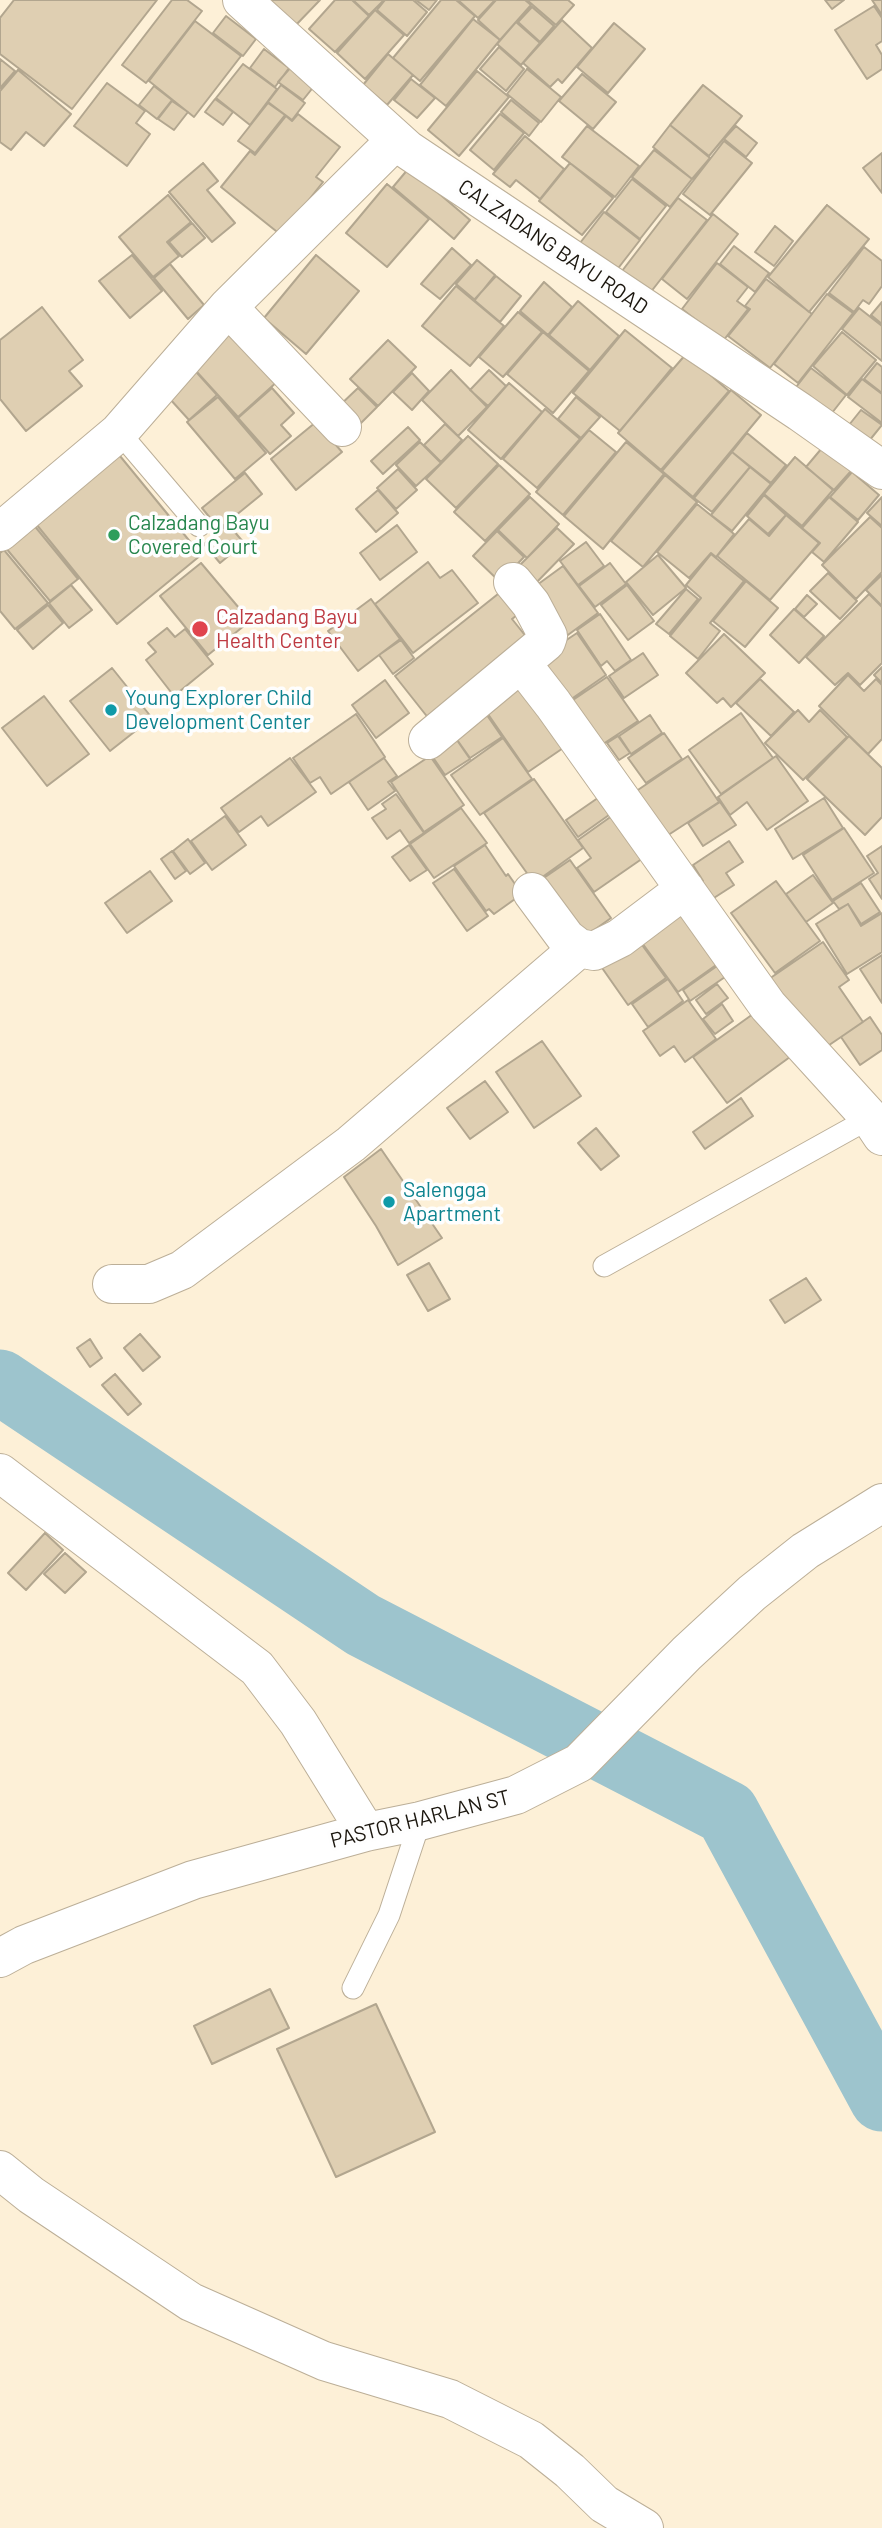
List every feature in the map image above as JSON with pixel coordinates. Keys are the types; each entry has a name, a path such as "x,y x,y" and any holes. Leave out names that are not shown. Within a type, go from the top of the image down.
{"street":[{"name":"CALZADANG BAYU ROAD","path":"242,0 408,150 800,412 882,470"},
{"path":"0,532 119,432 228,307 396,140"},
{"path":"228,307 342,427"},
{"path":"428,740 546,642 548,636 531,604 513,582"},
{"path":"522,664 768,1006 876,1127"},
{"path":"532,892 566,939 579,948 594,951 620,938 685,889"},
{"path":"111,1284 149,1284 182,1270 351,1144 579,948"},
{"path":"0,1473 257,1668 299,1722 366,1832"},
{"name":"PASTOR HARLAN ST","path":"0,1958 24,1945 193,1880 366,1832 420,1821 516,1795 579,1763 650,1689 752,1593 805,1551 882,1503"},
{"path":"0,2170 31,2195 191,2302 324,2361 450,2399 531,2440 570,2471 604,2504 643,2528"}],"lane":[{"path":"119,432 199,526"},
{"path":"604,1266 876,1127"},
{"path":"353,1988 389,1915 420,1821"}],"building":[{"path":"14,0 157,0 72,109 0,54 0,18"},
{"path":"172,0 187,0 202,11 146,83 122,65"},
{"path":"267,0 320,0 295,26"},
{"path":"335,0 352,0 369,16 335,52 309,29"},
{"path":"353,0 384,0 369,15"},
{"path":"385,0 413,0 427,12 407,36 377,10"},
{"path":"416,0 437,0 429,10"},
{"path":"441,0 456,0 475,16 420,81 393,58"},
{"path":"458,0 495,0 478,18"},
{"path":"496,0 525,0 531,5 500,40 478,20"},
{"path":"527,0 568,0 574,5 556,25"},
{"path":"825,0 844,0 832,9"},
{"path":"872,0 882,0 882,15"},
{"path":"874,6 882,18 882,41 876,45 882,55 882,69 867,79 835,30"},
{"path":"532,7 554,26 540,42 518,22"},
{"path":"375,10 404,35 365,79 337,53"},
{"path":"226,16 256,39 243,56 213,33"},
{"path":"473,19 500,40 446,106 420,85"},
{"path":"562,20 592,48 562,83 558,79 550,87 523,63"},
{"path":"195,21 241,56 194,117 149,81"},
{"path":"516,22 540,43 521,65 497,44"},
{"path":"614,23 645,49 608,93 577,67"},
{"path":"499,47 524,69 506,91 480,69"},
{"path":"264,49 289,68 275,87 250,68"},
{"path":"388,54 413,75 387,105 363,85"},
{"path":"0,59 15,71 0,88"},
{"path":"243,64 277,89 250,125 216,98"},
{"path":"291,67 315,85 303,100 278,82"},
{"path":"527,69 561,97 541,122 507,94"},
{"path":"18,70 71,114 44,146 26,132 11,150 0,142 0,91"},
{"path":"477,71 509,97 459,156 428,130"},
{"path":"582,74 616,102 593,129 559,101"},
{"path":"411,79 435,98 417,118 394,100"},
{"path":"107,83 145,111 136,123 150,134 127,166 74,126"},
{"path":"281,85 305,103 292,120 268,102"},
{"path":"703,85 742,116 709,156 670,125"},
{"path":"154,86 172,100 157,119 139,105"},
{"path":"215,99 233,112 223,125 205,112"},
{"path":"511,100 539,123 529,136 501,112"},
{"path":"172,101 188,112 174,130 158,119"},
{"path":"268,103 285,115 255,153 238,141"},
{"path":"298,114 340,147 316,177 323,182 281,235 221,187 250,151 255,155 286,116 292,121"},
{"path":"500,114 524,133 494,170 470,150"},
{"path":"670,125 710,158 692,179 653,147"},
{"path":"587,126 639,166 615,197 562,157"},
{"path":"736,126 757,143 746,157 724,139"},
{"path":"525,136 564,169 540,199 516,180 510,187 493,174"},
{"path":"724,141 752,163 710,215 683,194"},
{"path":"654,150 692,179 670,207 632,177"},
{"path":"882,153 882,193 863,168"},
{"path":"203,163 218,181 207,190 235,223 212,242 169,192"},
{"path":"570,163 613,198 582,235 539,201"},
{"path":"409,168 470,220 454,239 393,187"},
{"path":"632,179 666,206 640,239 606,212"},
{"path":"387,184 429,219 387,267 346,233"},
{"path":"168,195 191,222 167,242 179,256 153,277 119,237"},
{"path":"678,198 707,220 650,293 622,271"},
{"path":"827,205 869,239 809,312 768,277"},
{"path":"604,212 640,240 616,271 580,243"},
{"path":"713,214 738,234 687,299 662,279"},
{"path":"192,223 205,238 182,257 169,242"},
{"path":"775,226 793,241 774,266 755,252"},
{"path":"734,246 769,273 755,292 720,264"},
{"path":"864,247 882,261 882,286 869,304 863,300 854,312 829,293"},
{"path":"452,248 471,265 440,299 421,284"},
{"path":"132,255 162,291 130,318 99,281"},
{"path":"316,255 359,291 306,354 264,318"},
{"path":"477,260 495,275 475,300 456,284"},
{"path":"717,263 748,287 737,301 748,309 723,341 682,309"},
{"path":"170,264 204,305 188,319 154,278"},
{"path":"496,276 521,296 500,322 474,300"},
{"path":"766,279 812,314 770,368 728,336 750,309 745,306"},
{"path":"544,282 572,307 548,335 520,311"},
{"path":"456,286 504,326 470,366 422,326"},
{"path":"827,294 853,313 798,383 774,364"},
{"path":"578,301 619,336 590,370 549,335"},
{"path":"882,302 882,324 871,315"},
{"path":"42,307 83,360 69,371 82,386 26,431 0,399 0,340"},
{"path":"859,308 882,326 882,361 842,329"},
{"path":"518,312 542,332 503,377 479,357"},
{"path":"236,316 279,380 238,417 186,360"},
{"path":"625,330 672,368 620,431 573,393"},
{"path":"543,332 589,371 553,413 507,374"},
{"path":"842,332 876,360 847,395 813,366"},
{"path":"388,340 416,367 378,406 350,379"},
{"path":"686,354 729,391 661,470 618,433"},
{"path":"877,363 882,367 882,393 864,379"},
{"path":"189,364 217,395 189,420 160,388"},
{"path":"811,368 846,395 828,418 793,391"},
{"path":"451,370 487,407 458,436 422,400"},
{"path":"489,370 506,386 488,406 470,390"},
{"path":"412,373 429,391 412,410 393,392"},
{"path":"862,379 882,394 882,423 848,397"},
{"path":"509,383 542,412 501,459 468,430"},
{"path":"272,388 294,413 281,425 291,436 270,454 238,418"},
{"path":"358,388 377,407 357,427 337,408"},
{"path":"731,390 761,415 693,497 662,471"},
{"path":"218,397 266,453 235,479 187,422"},
{"path":"576,397 600,417 581,438 558,419"},
{"path":"545,409 580,439 537,488 503,459"},
{"path":"861,410 882,425 869,441 849,425"},
{"path":"316,422 342,452 296,490 271,459"},
{"path":"445,424 462,440 441,462 424,445"},
{"path":"408,427 420,440 383,474 371,461"},
{"path":"589,430 616,452 563,515 536,492"},
{"path":"747,433 786,465 771,483 732,452"},
{"path":"468,436 498,464 456,508 426,479"},
{"path":"420,442 441,463 416,486 396,465"},
{"path":"626,442 664,474 603,549 564,516"},
{"name":"Calzadang Bayu Covered Court","path":"111,445 201,555 117,624 28,514"},
{"path":"822,448 851,471 834,490 806,467"},
{"path":"732,452 750,467 712,512 694,498"},
{"path":"795,457 833,490 802,526 764,494"},
{"path":"499,465 530,494 485,541 454,512"},
{"path":"750,467 771,484 732,531 711,515"},
{"path":"398,469 417,490 396,509 377,488"},
{"path":"852,472 879,495 858,520 830,497"},
{"path":"245,473 262,494 219,529 202,508"},
{"path":"665,475 697,502 643,567 611,541"},
{"path":"378,490 398,513 376,532 356,509"},
{"path":"764,495 786,515 768,534 747,516"},
{"path":"530,497 559,524 527,558 498,530"},
{"path":"829,497 858,522 824,562 812,552 820,543 802,528"},
{"path":"882,497 882,526 867,513"},
{"path":"697,504 734,534 716,557 711,553 689,578 657,552"},
{"path":"786,515 819,543 770,600 717,556 749,519 769,536"},
{"path":"870,517 882,528 882,572 856,599 822,565"},
{"path":"33,524 78,579 50,601 5,547"},
{"path":"228,524 244,543 220,563 204,544"},
{"path":"397,525 417,552 380,580 360,553"},
{"path":"557,528 574,544 534,585 516,569"},
{"path":"497,531 524,557 500,582 473,556"},
{"path":"586,542 604,566 578,585 560,561"},
{"path":"4,550 48,603 15,629 0,611 0,553"},
{"path":"711,554 744,581 710,623 720,631 698,659 670,636 701,598 686,585"},
{"path":"658,555 686,588 653,615 626,582"},
{"path":"428,562 440,578 452,570 478,603 413,653 375,604"},
{"path":"201,563 250,621 208,655 160,596"},
{"path":"610,563 626,584 595,607 579,586"},
{"path":"563,566 598,613 561,640 526,593"},
{"path":"828,573 857,601 840,619 810,591"},
{"path":"882,575 882,606 866,590"},
{"path":"746,581 778,608 745,647 713,621"},
{"path":"71,585 92,610 69,628 49,603"},
{"path":"627,585 654,621 628,640 601,605"},
{"path":"686,589 698,599 669,634 656,624"},
{"path":"503,590 521,612 512,619 532,644 433,724 395,676"},
{"path":"869,594 882,607 882,663 860,685 848,673 835,685 806,657"},
{"path":"807,595 817,604 804,617 795,609"},
{"path":"371,599 400,639 358,671 328,631"},
{"path":"48,605 63,623 33,649 17,630"},
{"path":"794,609 824,636 799,663 770,635"},
{"path":"600,614 631,660 615,671 607,661 601,666 577,630"},
{"path":"167,628 175,637 185,629 213,664 174,696 146,660 156,652 148,643"},
{"path":"577,633 606,675 567,702 538,659"},
{"path":"724,634 765,673 731,707 723,698 717,703 686,673"},
{"path":"401,640 414,658 393,674 379,655"},
{"path":"643,653 658,675 624,698 609,676"},
{"path":"882,667 882,683 874,675"},
{"name":"Young Explorer Child Development Center","path":"112,668 152,718 110,751 70,701"},
{"path":"525,674 572,742 528,772 481,704"},
{"path":"848,675 864,691 876,679 882,685 882,739 868,754 819,706"},
{"path":"607,677 638,721 597,748 567,704"},
{"path":"760,679 794,712 771,736 736,703"},
{"path":"385,680 409,713 376,738 352,705"},
{"path":"44,696 89,754 47,786 2,728"},
{"path":"480,705 502,737 470,758 448,727"},
{"path":"798,710 809,722 820,710 847,737 803,780 765,743"},
{"path":"741,713 773,758 721,794 689,750"},
{"path":"356,714 385,757 331,794 320,777 310,783 293,758"},
{"path":"650,715 662,733 631,754 619,736"},
{"path":"450,730 470,759 445,775 426,747"},
{"path":"664,733 682,759 646,783 628,758"},
{"path":"618,736 630,753 619,760 607,743"},
{"path":"849,736 882,768 882,817 865,835 807,779"},
{"path":"503,738 532,779 480,815 451,775"},
{"path":"430,756 464,805 424,832 391,782"},
{"path":"688,756 719,802 659,841 629,796"},
{"path":"776,756 808,801 767,830 747,802 730,815 718,797"},
{"path":"290,758 316,792 268,826 261,816 239,832 221,808"},
{"path":"384,758 397,776 388,782 395,791 368,810 349,782"},
{"path":"534,779 583,848 534,883 484,813"},
{"path":"605,793 616,810 578,837 566,820"},
{"path":"396,794 424,833 409,843 400,830 387,839 372,818 386,809 382,804"},
{"path":"824,798 843,828 793,859 775,829"},
{"path":"720,802 736,825 703,846 688,823"},
{"path":"461,808 487,843 434,878 410,844"},
{"path":"616,813 646,856 594,892 577,868 591,858 578,840"},
{"path":"225,816 246,845 212,870 191,841"},
{"path":"844,828 874,873 832,900 803,855"},
{"path":"188,839 205,863 190,874 173,851"},
{"path":"729,841 743,862 726,873 734,885 703,905 692,888 703,881 693,865"},
{"path":"409,845 427,870 410,881 392,857"},
{"path":"485,845 522,894 494,914 489,909 486,911 454,866"},
{"path":"882,846 882,899 869,879 878,873 867,856"},
{"path":"172,851 186,871 175,879 161,859"},
{"path":"570,860 611,918 576,943 535,884"},
{"path":"454,869 488,916 467,931 433,883"},
{"path":"150,871 172,901 127,933 105,903"},
{"path":"813,875 833,903 806,922 786,894"},
{"path":"776,881 820,941 775,973 731,913"},
{"path":"861,883 880,912 861,924 848,904 839,909 833,901"},
{"path":"685,901 726,958 678,992 637,936"},
{"path":"848,904 861,926 882,913 882,952 847,974 816,924"},
{"path":"637,938 666,978 628,1005 600,965"},
{"path":"823,942 849,980 839,987 863,1022 816,1054 766,981"},
{"path":"882,955 882,1003 860,969"},
{"path":"717,966 725,977 690,1001 683,990"},
{"path":"668,979 683,1001 648,1027 632,1004"},
{"path":"717,984 728,998 706,1014 696,1000"},
{"path":"688,1000 716,1039 685,1062 674,1046 660,1056 643,1031"},
{"path":"722,1004 733,1021 715,1034 703,1019"},
{"path":"760,1009 794,1054 727,1103 693,1057"},
{"path":"870,1017 882,1035 882,1050 860,1065 841,1037"},
{"path":"542,1041 581,1096 534,1128 496,1072"},
{"path":"485,1081 508,1112 470,1139 447,1108"},
{"path":"741,1098 753,1116 705,1149 693,1132"},
{"path":"596,1128 619,1156 601,1170 578,1143"},
{"name":"Salengga Apartment","path":"381,1149 442,1238 398,1265 344,1177"},
{"path":"429,1263 450,1299 428,1311 407,1275"},
{"path":"806,1278 821,1300 785,1323 770,1300"},
{"path":"140,1334 160,1357 143,1371 124,1348"},
{"path":"90,1339 102,1358 90,1367 77,1348"},
{"path":"115,1374 141,1404 128,1415 102,1385"},
{"path":"45,1533 63,1550 26,1590 8,1573"},
{"path":"65,1553 86,1572 65,1593 44,1574"},
{"path":"270,1989 289,2028 212,2064 194,2026"},
{"path":"376,2004 435,2132 336,2177 277,2049"}],"waterway":[{"path":"0,1382 363,1625 727,1813 882,2099"}],"place":[{"name":"Calzadang Bayu Covered Court","path":"114,535"},
{"name":"Calzadang Bayu Health Center","path":"200,629"},
{"name":"Young Explorer Child Development Center","path":"111,710"},
{"name":"Salengga Apartment","path":"389,1202"}]}
